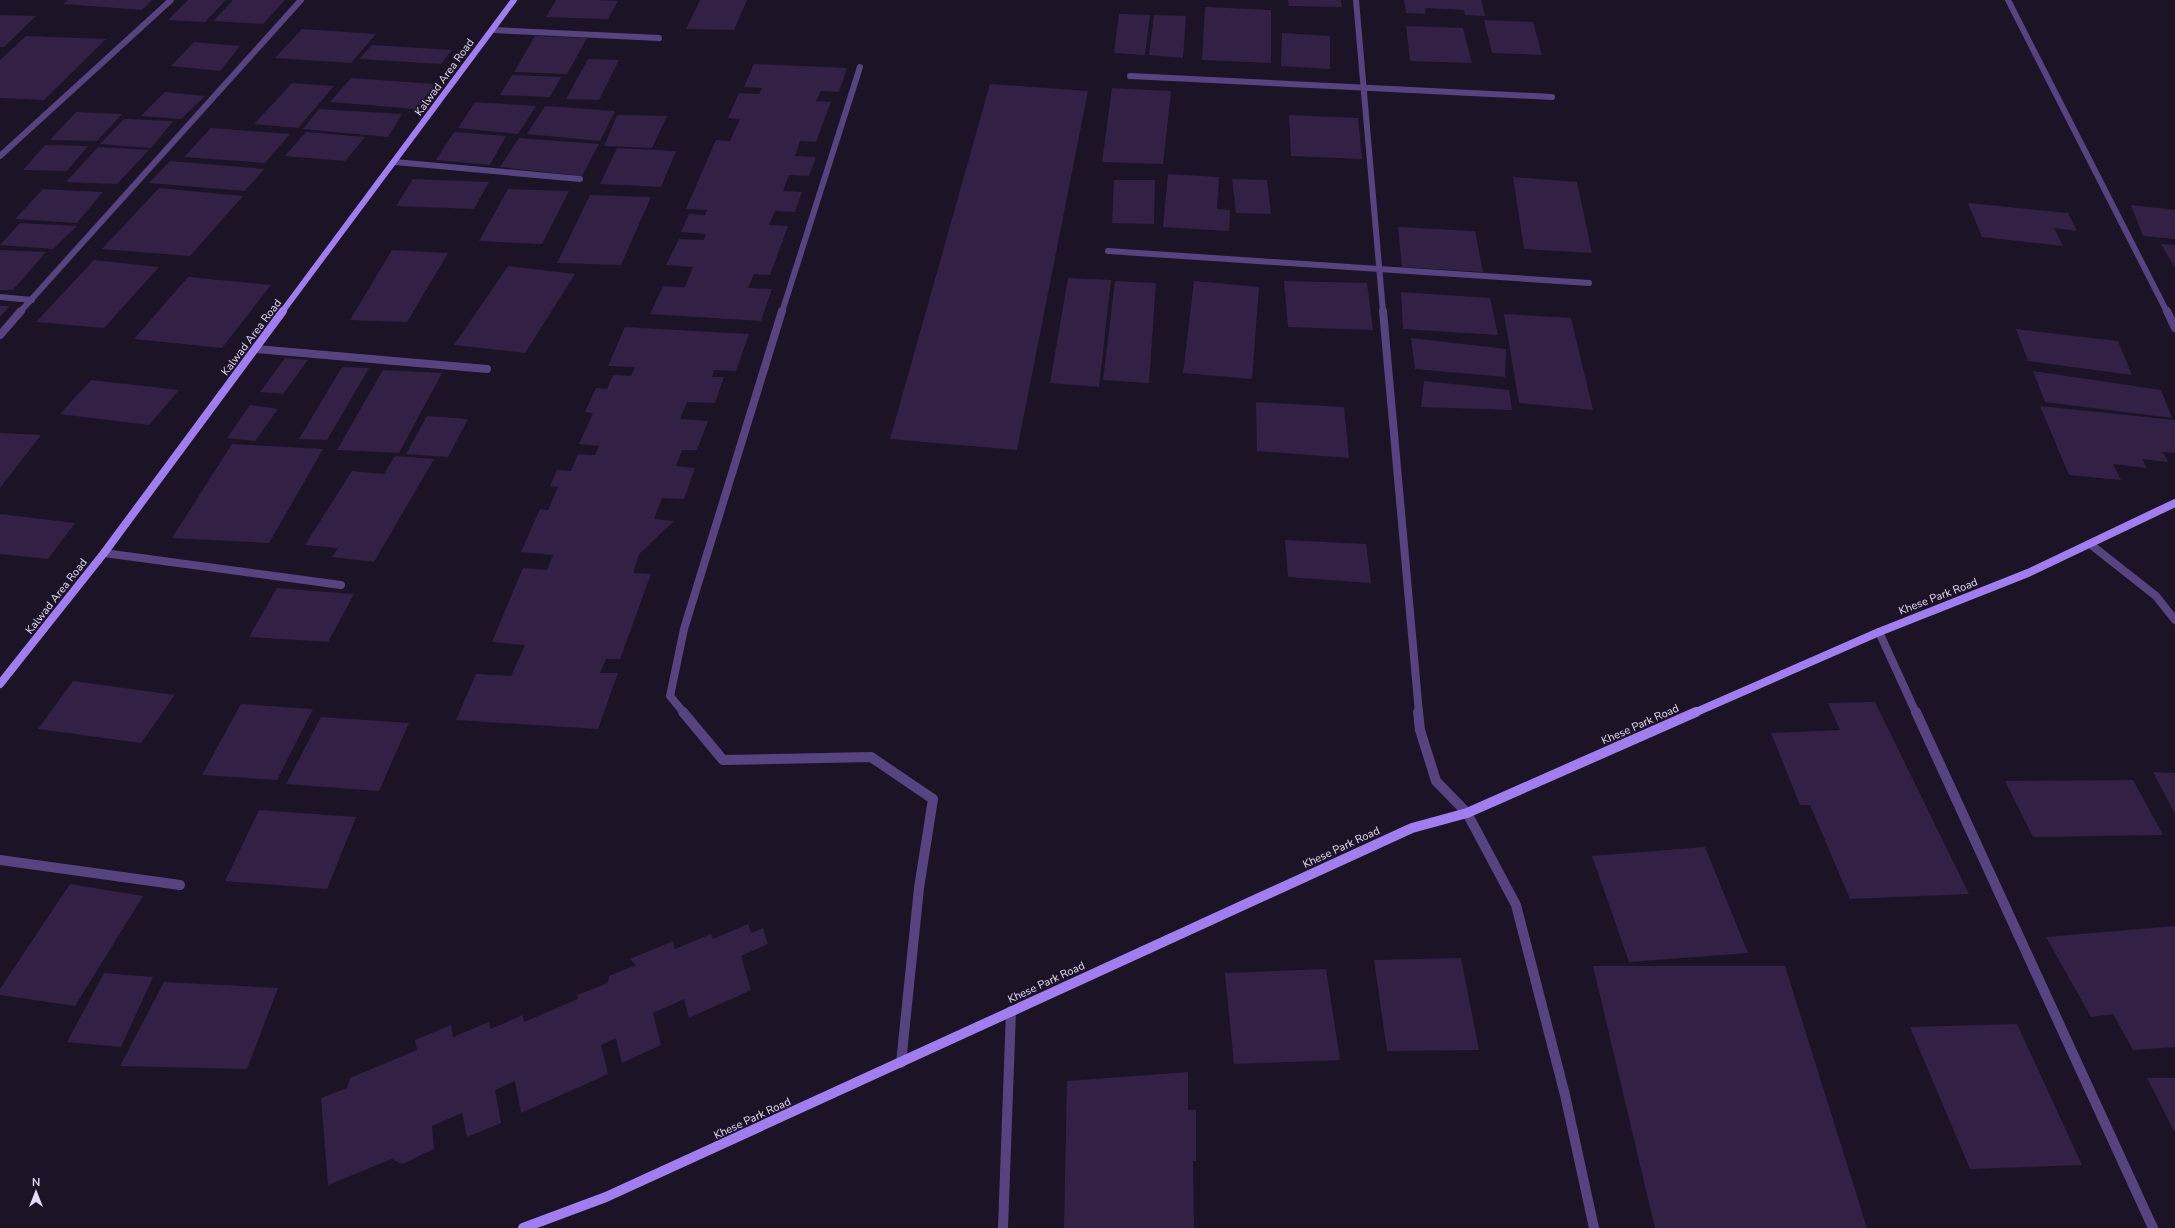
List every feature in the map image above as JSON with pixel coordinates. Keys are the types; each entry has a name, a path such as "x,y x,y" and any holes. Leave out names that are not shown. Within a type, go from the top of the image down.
{"street":[{"path":"0,156 171,0"},
{"path":"0,335 301,0"},
{"name":"Kalwad Area Road","path":"0,684 104,553 514,0"},
{"path":"1356,0 1420,730 1436,781 1467,813 1516,904 1565,1095 1594,1228"},
{"path":"2008,0 2175,328"},
{"path":"492,30 660,38"},
{"path":"860,67 767,358 684,629 670,696 723,760 871,757 932,799 920,888 901,1063"},
{"path":"1130,76 1552,97"},
{"path":"395,162 580,178"},
{"path":"1108,251 1589,283"},
{"path":"0,297 32,300"},
{"path":"256,349 487,370"},
{"name":"Khese Park Road","path":"523,1228 606,1198 1412,828 1467,813 1879,632 2028,573 2175,503"},
{"path":"2090,544 2156,596 2175,620"},
{"path":"104,553 341,585"},
{"path":"1879,632 2153,1228"},
{"path":"0,860 180,885"},
{"path":"1003,1228 1011,1011"}],"building":[{"path":"68,0 152,0 142,10 63,4"},
{"path":"188,0 226,0 205,22 168,20"},
{"path":"233,0 285,0 263,24 213,21"},
{"path":"556,0 618,1 608,19 546,17"},
{"path":"700,0 747,0 734,30 686,29"},
{"path":"1288,0 1341,0 1342,7 1289,6"},
{"path":"1404,0 1481,0 1485,16 1465,15 1464,10 1426,8 1425,14 1406,13"},
{"path":"1205,7 1271,10 1271,63 1202,60"},
{"path":"1119,14 1150,15 1145,55 1114,53"},
{"path":"0,15 36,16 4,47 0,47"},
{"path":"1154,15 1186,16 1183,58 1149,55"},
{"path":"1484,20 1533,22 1542,55 1492,53"},
{"path":"1406,26 1463,28 1472,63 1410,61"},
{"path":"302,29 376,34 351,63 275,58"},
{"path":"1282,33 1330,36 1330,69 1281,66"},
{"path":"26,36 106,39 44,100 0,98 0,60"},
{"path":"535,36 587,38 567,74 514,72"},
{"path":"194,42 240,46 220,71 171,66"},
{"path":"372,45 452,50 441,64 359,59"},
{"path":"588,59 619,60 599,100 566,99"},
{"path":"754,64 847,68 839,92 821,91 816,101 831,102 816,142 800,141 795,156 816,157 809,176 789,175 783,191 802,192 795,212 775,211 769,225 788,226 770,275 754,274 748,288 772,289 761,321 650,314 663,286 685,287 693,267 666,265 679,239 704,240 706,234 681,232 689,214 705,215 707,210 686,209 716,140 730,141 740,119 728,118 739,93 759,94 762,88 744,87"},
{"path":"512,75 561,77 550,97 500,95"},
{"path":"351,78 435,84 416,109 330,102"},
{"path":"292,83 334,86 298,128 254,124"},
{"path":"990,84 1088,91 1017,450 890,439"},
{"path":"1112,88 1171,91 1163,164 1102,162"},
{"path":"165,92 205,96 181,119 141,116"},
{"path":"475,102 536,106 518,134 458,128"},
{"path":"545,106 615,111 600,141 527,134"},
{"path":"319,109 402,114 388,137 303,129"},
{"path":"76,112 122,114 97,141 50,140"},
{"path":"617,115 667,116 652,148 604,146"},
{"path":"1289,115 1358,118 1362,159 1291,156"},
{"path":"124,119 173,121 151,148 100,144"},
{"path":"211,128 290,134 265,163 184,157"},
{"path":"306,132 365,137 345,161 285,156"},
{"path":"454,132 506,136 490,165 436,160"},
{"path":"519,138 599,144 582,176 500,167"},
{"path":"45,145 88,146 67,171 23,170"},
{"path":"98,147 149,150 117,184 66,182"},
{"path":"617,148 676,151 661,187 600,184"},
{"path":"170,161 264,169 245,191 149,183"},
{"path":"1168,174 1219,177 1217,209 1230,210 1229,231 1163,227"},
{"path":"1513,177 1577,182 1592,253 1524,249"},
{"path":"413,179 489,182 474,209 396,206"},
{"path":"1232,179 1267,180 1271,214 1236,213"},
{"path":"1114,180 1155,180 1154,224 1112,223"},
{"path":"159,188 243,196 190,256 102,249"},
{"path":"43,189 103,192 77,223 15,219"},
{"path":"508,189 569,191 542,244 479,241"},
{"path":"590,195 651,197 621,265 557,263"},
{"path":"1968,203 2068,213 2077,231 2054,228 2063,246 1982,237"},
{"path":"2131,205 2175,210 2175,239 2143,236"},
{"path":"20,223 77,226 53,249 0,245"},
{"path":"1398,227 1475,231 1483,272 1402,267"},
{"path":"2161,244 2175,245 2175,268"},
{"path":"0,250 46,252 13,290 0,290"},
{"path":"392,250 448,253 407,322 350,320"},
{"path":"94,260 159,267 104,328 36,322"},
{"path":"508,266 575,274 525,353 454,345"},
{"path":"188,277 271,285 222,348 134,339"},
{"path":"1068,278 1111,280 1099,387 1050,383"},
{"path":"1115,281 1156,283 1149,383 1103,380"},
{"path":"1194,281 1259,287 1252,379 1183,373"},
{"path":"1284,281 1367,283 1373,330 1288,327"},
{"path":"1401,292 1490,298 1498,335 1403,329"},
{"path":"0,306 10,306 0,317"},
{"path":"1504,314 1571,318 1593,410 1519,403"},
{"path":"625,327 749,334 736,371 714,370 712,377 724,377 715,403 687,402 680,419 708,421 697,450 682,450 676,466 695,468 684,499 662,498 654,519 674,521 639,554 633,573 651,574 620,659 606,659 600,673 618,673 598,729 456,720 476,674 511,676 525,645 492,642 523,568 547,570 553,555 521,552 540,509 548,510 558,487 550,486 557,470 571,471 578,454 595,455 599,446 579,444 593,413 585,412 596,388 607,389 613,375 631,376 635,367 608,366"},
{"path":"2016,329 2118,341 2132,375 2028,361"},
{"path":"1411,338 1506,349 1505,377 1415,369"},
{"path":"285,358 308,360 283,394 260,392"},
{"path":"342,367 369,368 327,440 299,439"},
{"path":"383,370 442,373 399,453 337,450"},
{"path":"2033,371 2161,390 2172,418 2045,402"},
{"path":"91,380 179,390 149,425 60,414"},
{"path":"1424,381 1509,390 1512,410 1421,407"},
{"path":"1256,402 1344,407 1349,458 1257,451"},
{"path":"250,405 278,409 255,441 227,438"},
{"path":"2040,406 2175,420 2175,453 2163,452 2168,462 2142,459 2147,468 2113,464 2121,480 2069,475"},
{"path":"427,416 468,419 448,457 406,454"},
{"path":"0,433 41,435 0,488"},
{"path":"232,444 323,449 269,543 172,538"},
{"path":"395,456 434,459 374,562 332,557 338,548 305,545 352,471 384,474"},
{"path":"0,514 75,523 48,559 0,554"},
{"path":"1285,540 1366,544 1371,583 1288,577"},
{"path":"277,588 354,594 328,642 249,637"},
{"path":"73,681 175,695 141,743 38,729"},
{"path":"1875,702 1969,894 1850,899 1810,805 1800,805 1771,733 1840,730 1828,703"},
{"path":"241,704 313,709 277,780 202,775"},
{"path":"321,717 409,723 379,791 286,784"},
{"path":"2153,772 2175,773 2175,814"},
{"path":"2133,780 2163,835 2033,837 2005,781"},
{"path":"259,810 356,817 327,889 225,881"},
{"path":"1705,847 1748,953 1629,962 1592,856"},
{"path":"70,884 143,896 75,1006 0,995 0,989"},
{"path":"748,924 751,933 763,928 768,944 741,956 751,990 689,1018 684,999 653,1013 661,1045 622,1063 616,1038 601,1045 608,1074 521,1113 515,1081 495,1090 501,1123 467,1137 462,1113 432,1126 434,1149 402,1164 392,1159 328,1185 321,1098 347,1088 350,1078 417,1050 415,1040 451,1025 453,1037 489,1022 491,1029 523,1015 524,1022 578,999 577,995 608,983 609,976 636,965 630,959 673,941 675,949 711,934 713,939"},
{"path":"2175,926 2175,1047 2133,1050 2113,1014 2091,1017 2046,937"},
{"path":"1461,958 1479,1050 1387,1051 1374,960"},
{"path":"1593,966 1785,966 1867,1228 1655,1228"},
{"path":"1326,969 1340,1060 1234,1064 1225,973"},
{"path":"104,973 153,977 121,1047 67,1042"},
{"path":"164,982 278,988 247,1069 120,1066"},
{"path":"2017,1024 2082,1165 1970,1169 1910,1027"},
{"path":"1188,1072 1188,1110 1196,1110 1196,1161 1193,1161 1194,1228 1064,1228 1067,1081"},
{"path":"2147,1078 2175,1078 2175,1133"}]}
